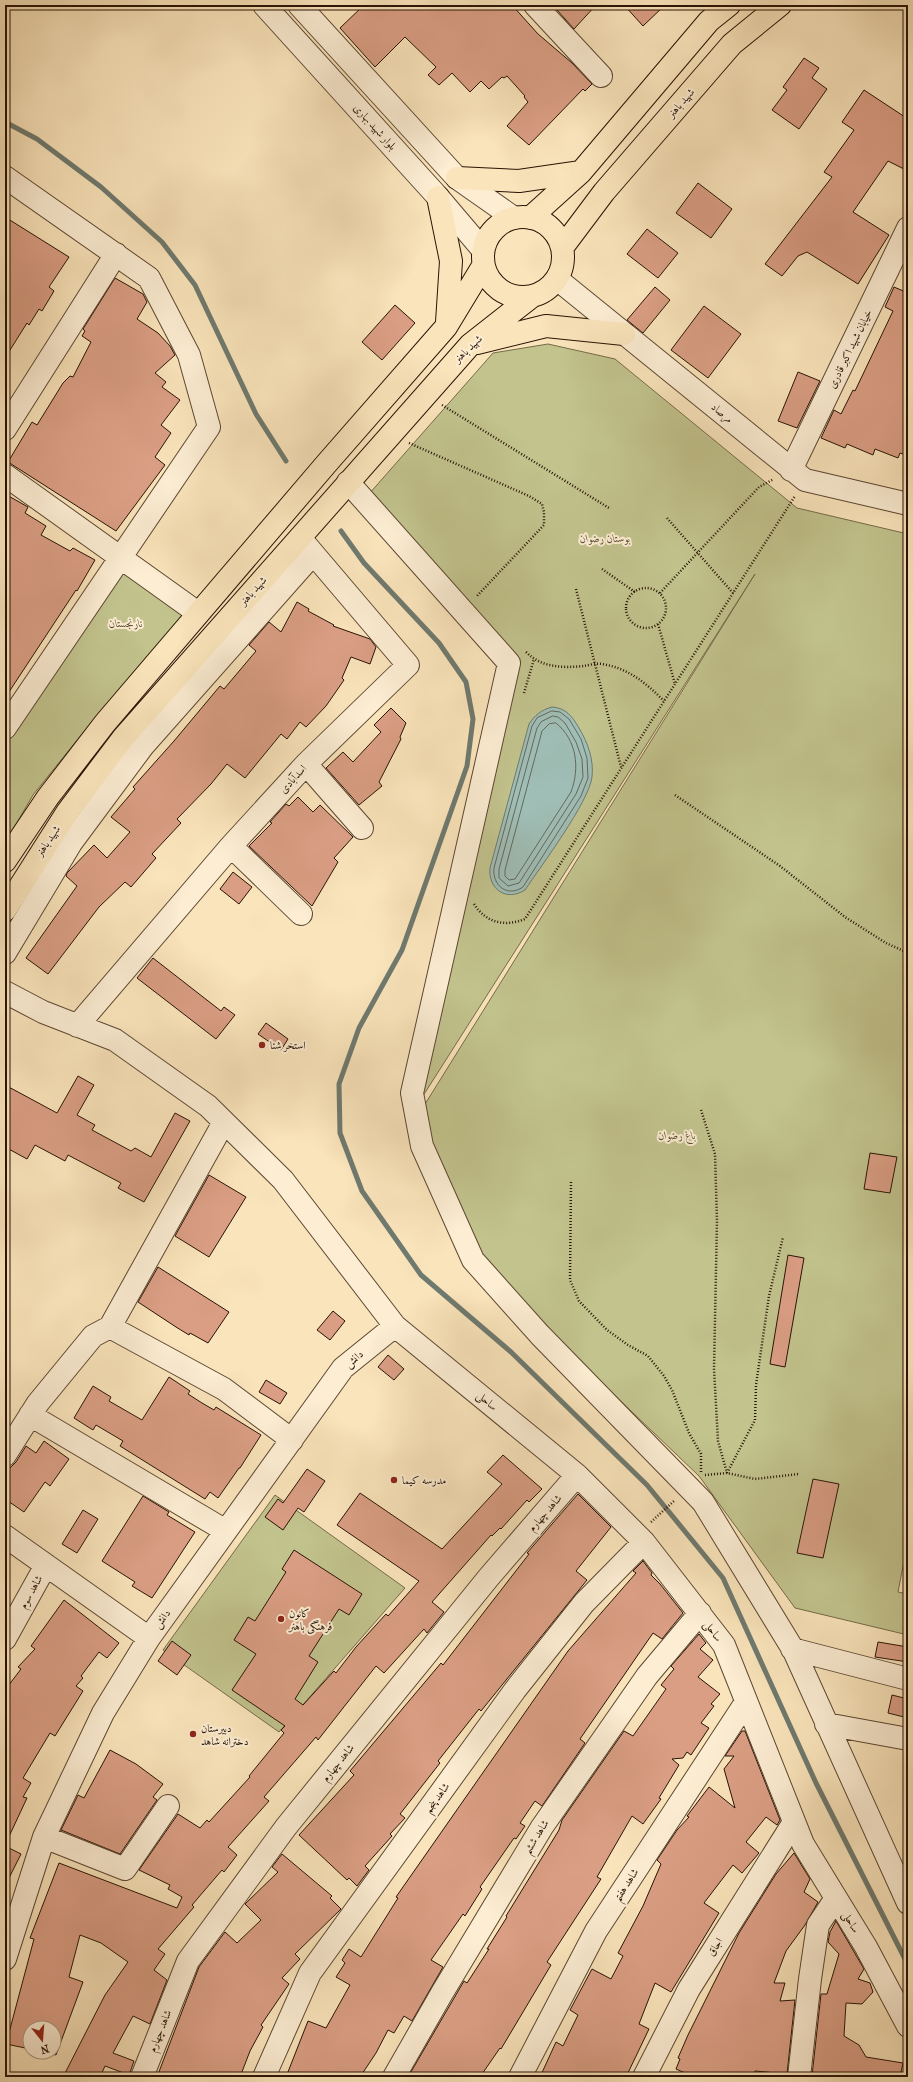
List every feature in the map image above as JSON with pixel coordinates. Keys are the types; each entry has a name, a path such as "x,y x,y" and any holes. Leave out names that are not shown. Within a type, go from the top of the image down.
{"main road":[{"path":"522,218 581,172 709,21 729,5"},
{"name":"شهید باهنر","path":"562,248 604,192 732,44 780,5"},
{"path":"457,178 519,181 581,172"},
{"path":"438,197 451,261 446,327"},
{"path":"5,861 48,797 105,723 326,462 446,327 483,258 487,239 494,230 503,222 522,218 541,222 550,228 558,238 562,248 562,264 557,279 541,293 531,297 519,297 506,294 496,287 488,278 483,258"},
{"name":"شهید باهنر","path":"5,910 68,811 123,738 306,546 348,482 470,345 531,297"},
{"path":"470,345 546,326 624,334"}],"street":[{"name":"بلوار شهید بهاری","path":"264,5 438,197 483,258"},
{"path":"535,5 601,76"},
{"path":"310,9 457,178 522,218"},
{"path":"5,177 149,278 189,355 209,427 5,728"},
{"name":"خیابان شهید اکبر قادری","path":"798,475 908,228"},
{"path":"5,428 116,254"},
{"name":"مرصاد","path":"557,279 798,475 908,504"},
{"path":"5,475 198,613"},
{"path":"348,482 509,663 412,1093 422,1146 473,1260 540,1335 686,1489 703,1502 792,1648 908,1903"},
{"path":"5,953 71,843 143,746 306,546"},
{"name":"اسدآبادی","path":"77,1026 230,846 306,764 408,665 306,546"},
{"path":"306,764 362,828"},
{"path":"230,846 301,914"},
{"name":"ساحلی","path":"5,992 43,1012 114,1040 208,1106 283,1180 395,1326 646,1533 700,1613 724,1645 803,1844 866,1947 907,2023"},
{"path":"5,1455 30,1415 93,1336 110,1327 224,1122"},
{"name":"دانش","path":"5,1960 44,1837 103,1713 149,1638 343,1368 395,1326"},
{"path":"110,1327 224,1389 292,1440"},
{"path":"30,1415 226,1531"},
{"name":"شاهد چهارم","path":"142,2077 188,1961 286,1827 489,1577 577,1475"},
{"name":"شاهد پنجم","path":"264,2077 310,1973 515,1690 584,1603 646,1533"},
{"path":"5,1536 149,1638"},
{"name":"شاهد سوم","path":"5,1639 46,1565"},
{"name":"شاهد ششم","path":"394,2077 542,1827 647,1676 700,1613"},
{"path":"792,1648 908,1678"},
{"name":"شاهد هفتم","path":"520,2077 596,1931 746,1702"},
{"path":"826,1724 908,1739"},
{"path":"44,1837 125,1869 168,1806"},
{"name":"اجاق","path":"644,2077 689,1989 794,1822"},
{"path":"799,2077 810,1979 818,1925 836,1898"}],"path":[{"path":"425,395 609,508"},
{"path":"390,434 529,496 542,504 544,512 544,525 475,598 480,602"},
{"path":"660,593 759,487 798,475"},
{"path":"473,900 482,914 491,921 502,924 514,923 525,919 733,593 798,475"},
{"path":"667,518 733,593"},
{"path":"602,569 634,592"},
{"path":"648,588 660,593 666,606 666,612 658,624 645,628 632,622 628,616 627,603 634,592 648,588"},
{"path":"576,589 622,768"},
{"path":"658,624 675,684"},
{"path":"522,649 534,660 563,667 601,664 631,673 644,680 664,701"},
{"path":"523,697 534,660"},
{"path":"675,795 780,866 845,917 886,943 908,953"},
{"path":"701,1110 715,1154 716,1243 714,1369 718,1415 718,1441 727,1473"},
{"path":"571,1182 570,1280 579,1301 607,1330 628,1346 648,1356 664,1376 672,1390 689,1433 701,1454 701,1476 727,1473 755,1479 799,1474"},
{"path":"727,1473 755,1420 756,1385 768,1304 783,1237"},
{"path":"646,1533 686,1489"}],"green space":[{"name":"باغ رضوان","path":"548,344 615,359 797,508 908,534 908,1540 898,1592 908,1594 908,1635 795,1608 699,1476 473,1260 417,1117 755,574 421,1099 520,661 512,650 369,494 493,353"},
{"name":"نارنجستان","path":"115,567 187,613 102,709 33,795 5,843 5,728"},
{"name":"کانون فرهنگی باهنر","path":"275,1495 405,1588 279,1732 163,1650"}],"water":[{"path":"552,707 561,709 568,713 579,728 590,752 592,777 583,802 525,890 511,895 505,894 495,887 492,882 490,868 529,724 539,713"}],"building":[{"path":"364,5 512,5 538,34 572,63 592,84 585,91 583,89 529,145 507,126 528,102 524,97 525,96 507,76 504,78 502,77 489,89 481,81 470,92 452,73 439,85 428,75 436,67 405,37 375,67 340,28"},
{"path":"562,5 596,5 574,29 557,10"},
{"path":"624,5 665,5 643,26"},
{"path":"804,58 819,68 812,78 827,89 799,129 772,110 787,90 783,87"},
{"path":"864,90 908,119 908,171 888,161 853,212 889,235 858,284 807,252 798,256 782,276 765,264 832,177 824,172 854,130 842,122"},
{"path":"698,183 732,209 711,238 676,213"},
{"path":"5,217 69,257 49,287 54,291 42,311 39,309 29,325 27,323 5,358"},
{"path":"647,229 678,253 658,278 627,254"},
{"path":"115,278 143,294 147,302 137,319 158,333 170,346 175,355 155,373 166,382 162,387 180,400 161,425 171,433 155,457 165,465 116,531 8,462 32,422 37,425 63,383 70,376 73,377 91,342 82,336 85,331 83,329"},
{"path":"655,287 670,300 643,333 627,320"},
{"path":"894,287 908,293 908,456 900,453 898,458 875,449 873,455 847,444 845,448 821,438 834,410 841,414 853,390 855,391 893,311 885,307"},
{"path":"395,305 415,323 382,360 362,342"},
{"path":"704,306 741,334 708,378 671,350"},
{"path":"798,372 820,381 797,428 778,421"},
{"path":"5,494 28,507 25,513 46,526 41,535 70,551 73,548 95,560 77,591 76,590 5,698"},
{"path":"297,602 309,609 308,611 334,625 333,626 370,639 376,647 370,664 351,657 342,678 344,680 326,706 306,727 300,722 287,739 281,734 245,778 227,764 211,784 177,819 181,823 152,854 156,858 131,887 125,882 99,907 48,974 26,958 77,886 66,876 67,873 94,845 107,858 130,832 111,817 135,789 133,787 220,686 224,689 256,651 249,645 269,622 281,632"},
{"path":"391,708 406,723 400,737 401,739 379,782 382,786 359,805 326,768 343,752 353,762 381,732 374,725"},
{"path":"298,797 313,812 320,805 353,837 334,858 338,862 312,906 249,846 272,823 270,822 286,804 289,806"},
{"path":"233,872 252,887 239,904 220,889"},
{"path":"153,958 221,1011 224,1007 235,1015 216,1039 137,978"},
{"path":"266,1023 288,1039 281,1050 258,1034"},
{"path":"78,1076 94,1085 77,1115 95,1125 92,1130 131,1151 135,1148 151,1157 175,1113 190,1121 144,1202 118,1188 121,1183 68,1155 65,1161 35,1145 27,1159 5,1147 5,1085 57,1113"},
{"path":"870,1153 897,1157 890,1193 864,1189"},
{"path":"209,1175 246,1197 209,1257 175,1236"},
{"path":"788,1255 804,1258 785,1367 770,1364"},
{"path":"158,1267 229,1312 208,1343 190,1333 189,1335 138,1302"},
{"path":"333,1311 345,1321 330,1340 317,1330"},
{"path":"388,1355 404,1369 394,1380 378,1367"},
{"path":"169,1377 190,1391 188,1394 202,1403 214,1410 216,1407 261,1435 240,1468 218,1498 210,1492 205,1499 120,1446 123,1441 96,1425 93,1430 74,1418 93,1386 111,1397 109,1401 142,1420"},
{"path":"266,1380 287,1393 280,1404 259,1392"},
{"path":"44,1441 69,1459 50,1486 45,1482 24,1512 5,1499 5,1473 16,1462 26,1446 36,1453"},
{"path":"503,1455 542,1489 529,1502 527,1500 501,1529 500,1528 492,1536 491,1535 432,1602 444,1612 427,1633 424,1629 384,1673 376,1666 318,1740 316,1737 264,1797 269,1801 228,1847 237,1855 224,1872 222,1870 192,1905 194,1907 158,1949 165,1954 154,1970 167,1980 150,2024 133,2016 113,2053 134,2061 129,2075 105,2066 100,2077 63,2077 105,1995 128,1962 101,1943 80,1935 69,1977 83,1982 62,2039 62,2020 22,2020 22,2047 6,2044 34,1939 30,1938 59,1863 177,1908 182,1897 168,1889 170,1885 139,1870 178,1814 200,1828 207,1820 209,1822 250,1777 249,1776 284,1733 281,1730 285,1726 232,1690 256,1654 234,1640 248,1617 255,1621 286,1572 282,1569 294,1550 362,1594 349,1615 339,1609 309,1656 318,1662 295,1699 303,1705 334,1671 336,1673 356,1647 386,1614 388,1616 419,1581 337,1525 360,1493 442,1549 502,1484 487,1472"},
{"path":"307,1469 325,1481 304,1512 298,1508 283,1530 265,1517 278,1499 283,1503"},
{"path":"813,1479 839,1484 823,1558 797,1553"},
{"path":"578,1494 611,1527 576,1571 587,1580 481,1711 479,1709 438,1761 440,1763 400,1814 405,1818 390,1834 392,1836 365,1866 369,1870 357,1886 349,1878 347,1880 299,1835 354,1775 350,1771 441,1663 443,1665 529,1554 527,1553"},
{"path":"143,1496 169,1512 167,1515 195,1532 152,1598 132,1586 135,1582 102,1561"},
{"path":"83,1510 98,1519 77,1553 62,1544"},
{"path":"643,1561 652,1573 651,1575 683,1613 662,1639 653,1633 580,1739 585,1743 542,1806 535,1801 520,1823 525,1826 516,1839 514,1838 480,1887 482,1889 465,1916 463,1914 431,1960 443,1967 412,2021 404,2016 394,2033 388,2030 376,2053 360,2077 286,2077 308,2021 326,2028 350,1985 336,1977 345,1963 342,1960 349,1949 361,1957 398,1898 396,1897 568,1651 636,1573 633,1571"},
{"path":"64,1600 119,1643 107,1658 99,1652 81,1676 83,1678 76,1686 83,1691 55,1736 50,1733 23,1778 31,1783 23,1797 27,1798 5,1845 5,1690 21,1669 18,1667 35,1649 31,1646"},
{"path":"699,1634 706,1643 700,1649 713,1660 698,1677 720,1694 711,1704 714,1706 701,1723 709,1728 691,1755 687,1752 683,1758 672,1759 679,1765 659,1798 661,1799 643,1824 632,1816 597,1877 601,1879 547,1962 551,1965 501,2049 500,2048 480,2077 408,2077 464,1981 467,1983 489,1949 487,1949 507,1917 506,1916 559,1830 562,1820 624,1731 633,1736 666,1689 661,1685 674,1669 671,1666"},
{"path":"172,1641 191,1655 177,1675 158,1661"},
{"path":"878,1642 908,1647 908,1662 875,1657"},
{"path":"892,1695 908,1699 908,1718 888,1713"},
{"path":"742,1731 745,1731 780,1820 777,1825 766,1817 746,1842 759,1853 742,1873 733,1865 704,1903 719,1913 671,1992 655,1983 639,2024 649,2029 626,2077 540,2077 556,2042 563,2046 578,2015 570,2010 592,1969 611,1979 623,1956 618,1953 643,1906 661,1864 657,1860 677,1830 689,1817 687,1816 709,1787 735,1808 724,1769 734,1756 725,1756"},
{"path":"110,1750 136,1764 163,1784 153,1797 157,1800 120,1854 61,1830 78,1795 84,1798"},
{"path":"5,1846 21,1854 5,1886"},
{"path":"794,1853 810,1879 804,1892 818,1902 805,1925 786,1951 774,1983 785,1983 780,2001 795,2000 787,2074 755,2071 753,2077 694,2077 676,2069 680,2059 678,2058 688,2035 739,1933 776,1874"},
{"path":"282,1854 332,1896 330,1898 341,1909 295,1954 300,1959 282,1978 289,1984 261,2025 263,2027 250,2051 240,2077 157,2077 199,1967 225,1932 237,1943 261,1920 245,1904 278,1872 272,1867"},
{"path":"836,1921 864,1969 858,1979 870,1983 873,1992 862,2004 846,2003 844,2036 859,2045 866,2057 903,2063 900,2077 812,2076 821,1994 827,1994 839,1954 828,1942 830,1932"}],"waterway":[{"path":"5,122 37,139 101,187 162,242 195,285 256,414 286,461"},
{"path":"341,531 364,563 439,643 466,682 473,719 467,766 402,950 359,1028 339,1084 340,1133 362,1191 421,1275 511,1352 647,1485 723,1578 816,1783 908,1965"}],"place":[{"name":"استخر شنا","path":"262,1045"},
{"name":"مدرسه کیما","path":"394,1480"},
{"name":"کانون فرهنگی باهنر","path":"281,1619"},
{"name":"دبیرستان دخترانه شاهد","path":"193,1734"}],"park label":[{"name":"بوستان رضوان","path":"605,538"}]}
